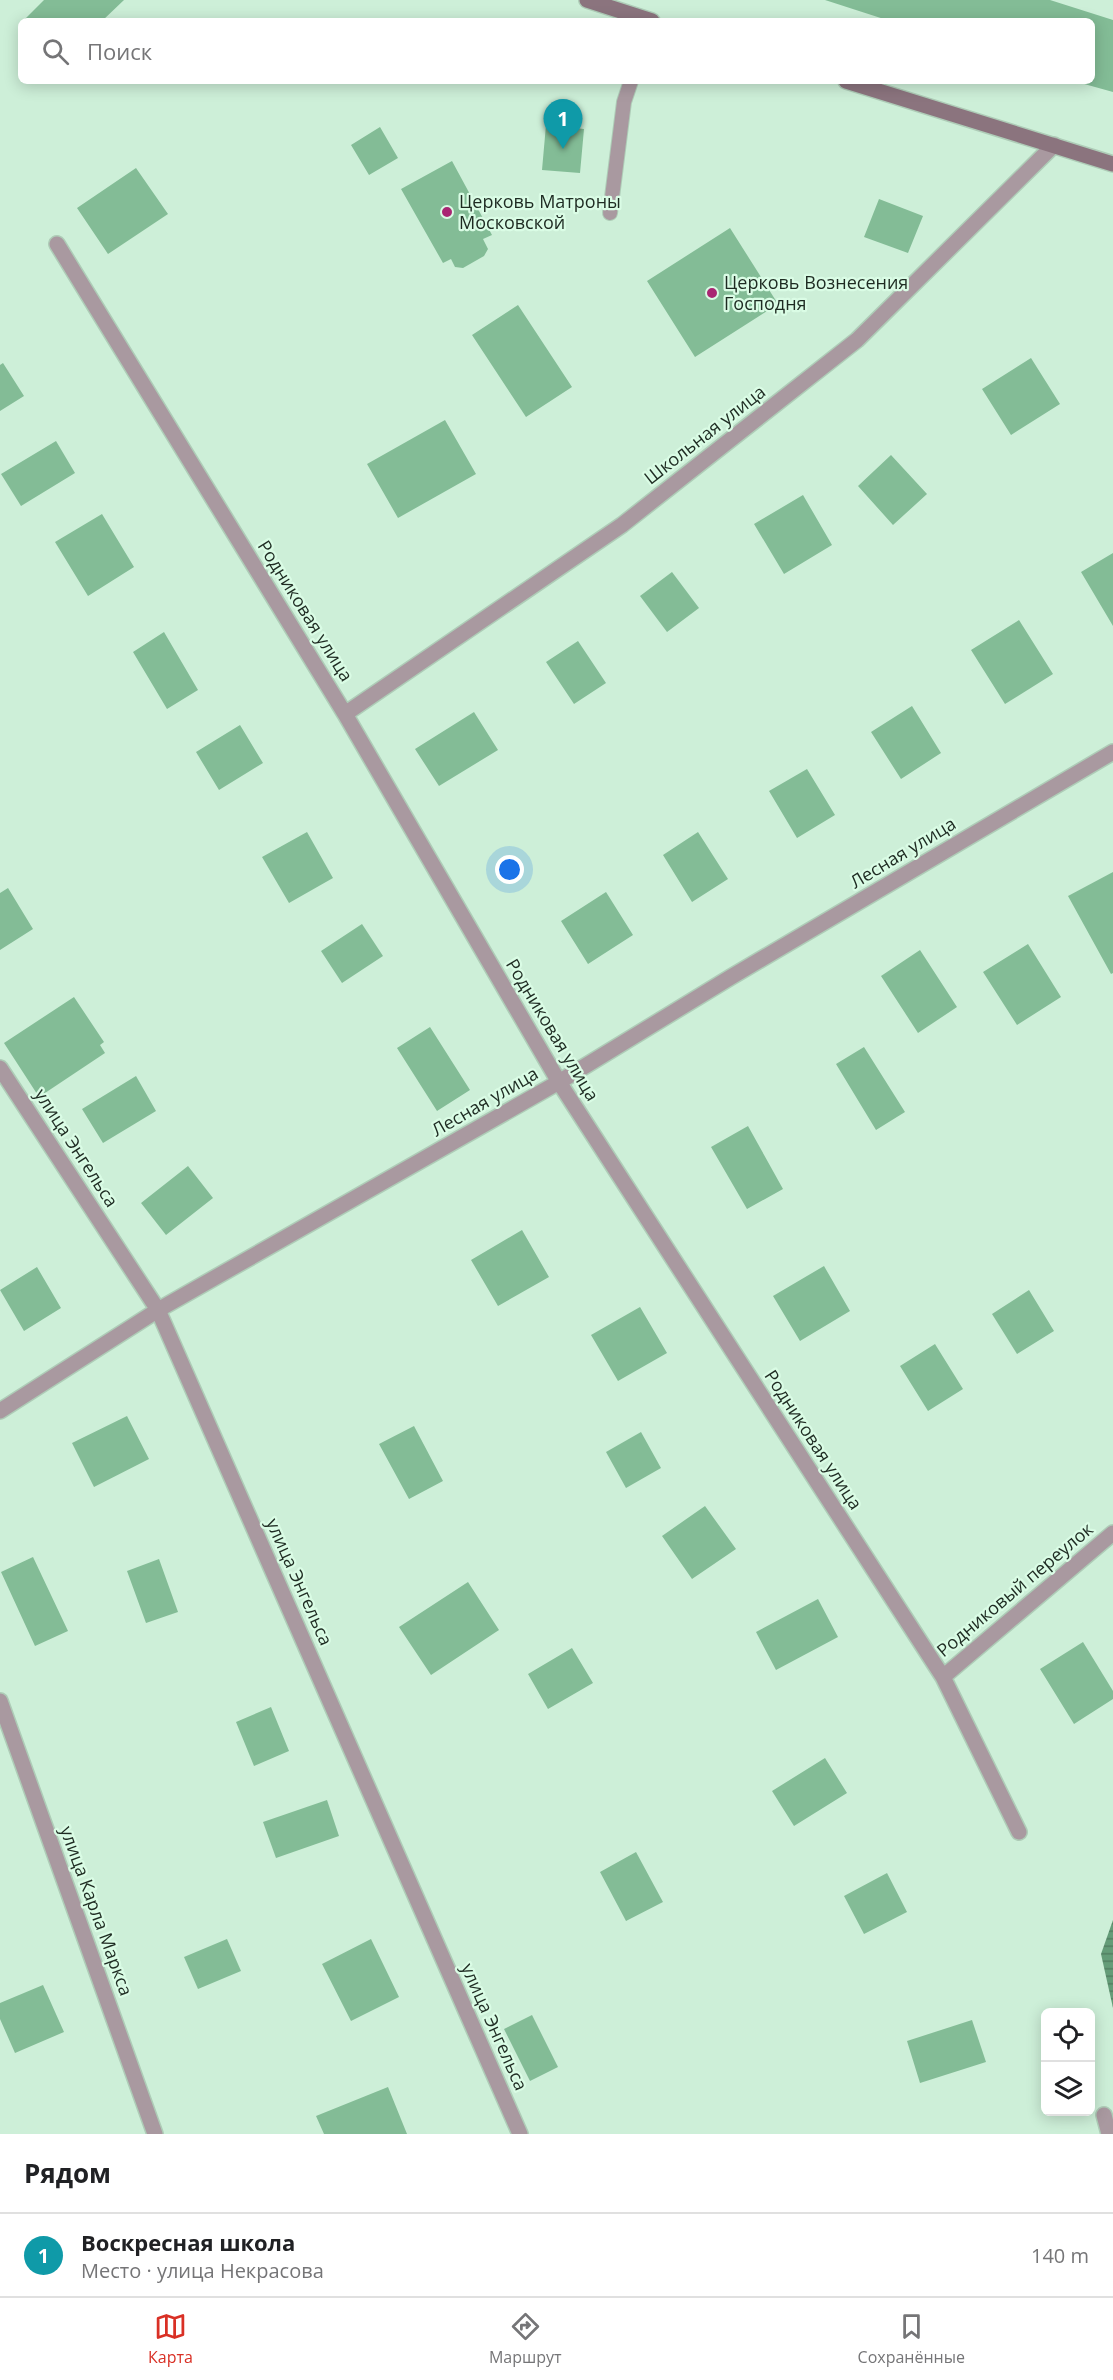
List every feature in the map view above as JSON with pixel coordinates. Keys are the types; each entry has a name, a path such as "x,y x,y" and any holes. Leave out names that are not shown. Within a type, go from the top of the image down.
{"street":[{"path":"587,0 642,18"},
{"path":"856,84 1113,164"},
{"name":"Школьная улица","path":"345,714 622,525 857,340 1054,145"},
{"name":"Родниковая улица","path":"57,244 345,714 559,1082 942,1677 1019,1832"},
{"name":"Лесная улица","path":"0,1411 158,1310 559,1082 731,977 1113,752"},
{"name":"улица Энгельса","path":"0,1068 158,1310 520,2134"},
{"name":"Родниковый переулок","path":"942,1677 1113,1533"},
{"name":"улица Карла Маркса","path":"0,1701 155,2134"},
{"path":"1104,2115 1108,2134"}],"lane":[{"path":"610,213 624,102 630,84"}],"shaded area":[{"path":"1113,1920 1113,2008 1101,1954"}],"building":[{"path":"44,0 124,0 105,18 26,18"},
{"path":"825,0 1050,0 1113,20 1113,92 1084,84 1095,84 1095,18 881,18"},
{"path":"546,125 584,129 580,173 542,170"},
{"path":"380,127 398,158 369,175 351,145"},
{"name":"Церковь Матроны Московской","path":"452,161 492,235 483,239 488,249 484,256 463,268 455,267 451,259 443,263 401,189"},
{"path":"136,168 168,214 108,254 77,208"},
{"path":"879,199 923,216 908,253 864,237"},
{"name":"Церковь Вознесения Господня","path":"730,228 778,304 695,357 647,281"},
{"path":"518,305 572,387 526,417 472,335"},
{"path":"1031,358 1060,404 1011,435 982,389"},
{"path":"3,363 24,396 0,411 0,365"},
{"path":"445,420 476,474 398,518 367,464"},
{"path":"56,441 75,473 21,506 1,474"},
{"path":"891,455 927,494 893,525 858,486"},
{"path":"803,495 832,545 784,574 754,524"},
{"path":"102,514 134,567 88,596 55,542"},
{"path":"1113,553 1113,626 1081,572"},
{"path":"672,572 699,608 667,632 640,596"},
{"path":"1019,620 1053,674 1005,704 971,650"},
{"path":"164,632 198,690 167,709 133,652"},
{"path":"578,641 606,683 574,704 546,662"},
{"path":"912,706 941,753 901,779 871,732"},
{"path":"474,712 498,750 439,786 415,749"},
{"path":"240,725 263,763 219,790 196,752"},
{"path":"807,769 835,815 797,838 769,791"},
{"path":"307,832 333,878 289,903 262,857"},
{"path":"698,832 728,879 692,902 663,855"},
{"path":"1113,872 1113,973 1111,974 1068,896"},
{"path":"8,888 33,929 0,950 0,893"},
{"path":"606,892 633,935 588,964 561,921"},
{"path":"362,924 383,956 342,983 321,951"},
{"path":"1028,944 1061,997 1017,1025 983,972"},
{"path":"920,950 957,1007 918,1033 881,976"},
{"path":"74,997 104,1042 100,1045 105,1053 39,1097 4,1043"},
{"path":"430,1027 470,1090 437,1111 397,1048"},
{"path":"864,1047 905,1112 876,1130 836,1064"},
{"path":"136,1076 156,1111 103,1143 82,1109"},
{"path":"748,1126 783,1189 747,1209 711,1147"},
{"path":"188,1166 213,1198 166,1235 141,1203"},
{"path":"522,1230 549,1277 498,1306 471,1260"},
{"path":"824,1266 850,1311 800,1341 773,1296"},
{"path":"37,1267 61,1308 24,1331 0,1290"},
{"path":"1029,1290 1054,1331 1017,1354 992,1314"},
{"path":"640,1307 667,1353 618,1381 591,1335"},
{"path":"935,1344 963,1389 928,1411 900,1366"},
{"path":"127,1416 149,1459 94,1487 72,1443"},
{"path":"414,1426 443,1481 409,1499 379,1444"},
{"path":"641,1432 661,1468 626,1488 606,1452"},
{"path":"705,1506 736,1549 692,1579 662,1536"},
{"path":"33,1557 68,1631 35,1646 1,1572"},
{"path":"159,1559 178,1612 146,1623 127,1571"},
{"path":"468,1582 499,1630 431,1675 399,1627"},
{"path":"818,1599 838,1637 776,1670 756,1632"},
{"path":"1083,1642 1113,1691 1113,1699 1074,1724 1040,1669"},
{"path":"572,1648 593,1683 548,1709 528,1674"},
{"path":"271,1707 289,1751 254,1766 236,1722"},
{"path":"825,1758 847,1793 794,1826 772,1791"},
{"path":"327,1800 339,1836 276,1858 263,1822"},
{"path":"636,1852 663,1902 626,1921 600,1872"},
{"path":"887,1873 907,1912 864,1934 844,1896"},
{"path":"227,1939 241,1971 198,1989 184,1957"},
{"path":"371,1939 399,1997 351,2021 322,1964"},
{"path":"43,1985 64,2032 15,2053 0,2019 0,2003"},
{"path":"532,2015 558,2067 530,2081 504,2029"},
{"path":"972,2020 986,2062 920,2083 907,2041"},
{"path":"388,2087 407,2134 324,2134 316,2116"}],"place":[{"name":"Воскресная школа","path":"563,149"},
{"name":"Церковь Матроны Московской","path":"447,212"},
{"name":"Церковь Вознесения Господня","path":"712,293"}]}
